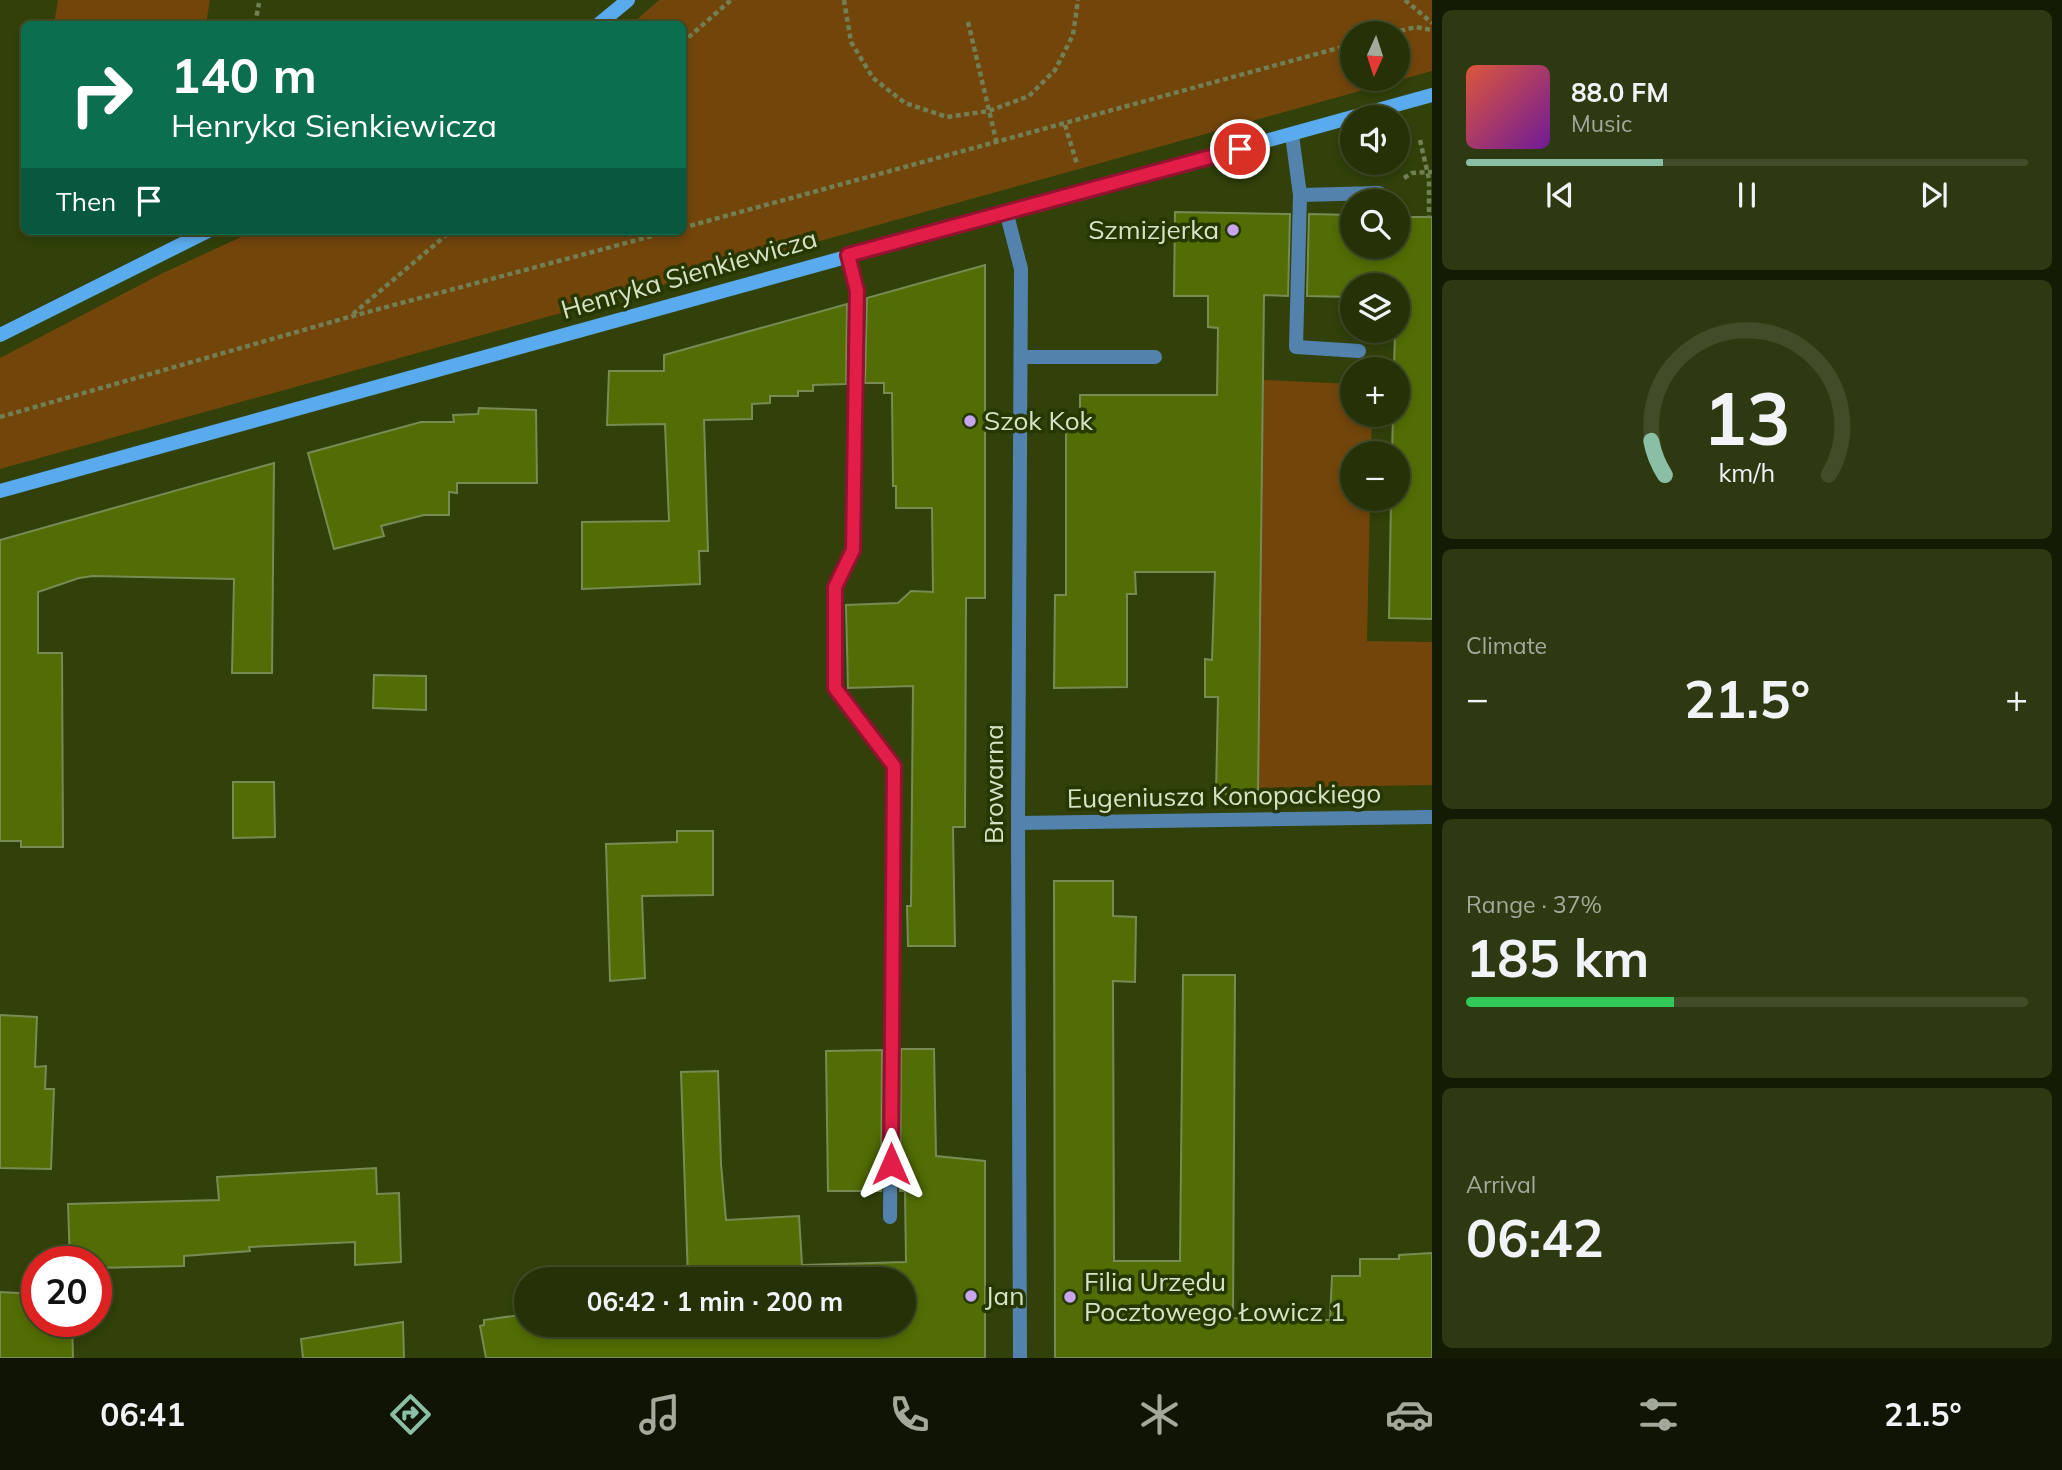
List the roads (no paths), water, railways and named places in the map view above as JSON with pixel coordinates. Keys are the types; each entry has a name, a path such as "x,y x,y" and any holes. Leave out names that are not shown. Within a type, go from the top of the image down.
{"street":[{"path":"603,21 628,0"},
{"name":"Henryka Sienkiewicza","path":"0,491 1006,211 1292,135 1432,94"},
{"path":"1292,135 1300,195 1296,347 1359,351"},
{"path":"1300,195 1340,194"},
{"name":"Browarna","path":"1006,211 1021,269 1018,823 1020,1358"},
{"path":"0,335 200,235"},
{"path":"848,255 857,291 853,550 835,587 835,688 894,766 890,1217"},
{"path":"1021,358 1155,357"},
{"name":"Eugeniusza Konopackiego","path":"1018,823 1432,817"}],"place":[{"name":"Szmizjerka","path":"1233,230"},
{"name":"Szok Kok","path":"970,421"},
{"name":"Jan","path":"971,1296"},
{"name":"Filia Urzędu Pocztowego Łowicz 1","path":"1070,1297"}]}
